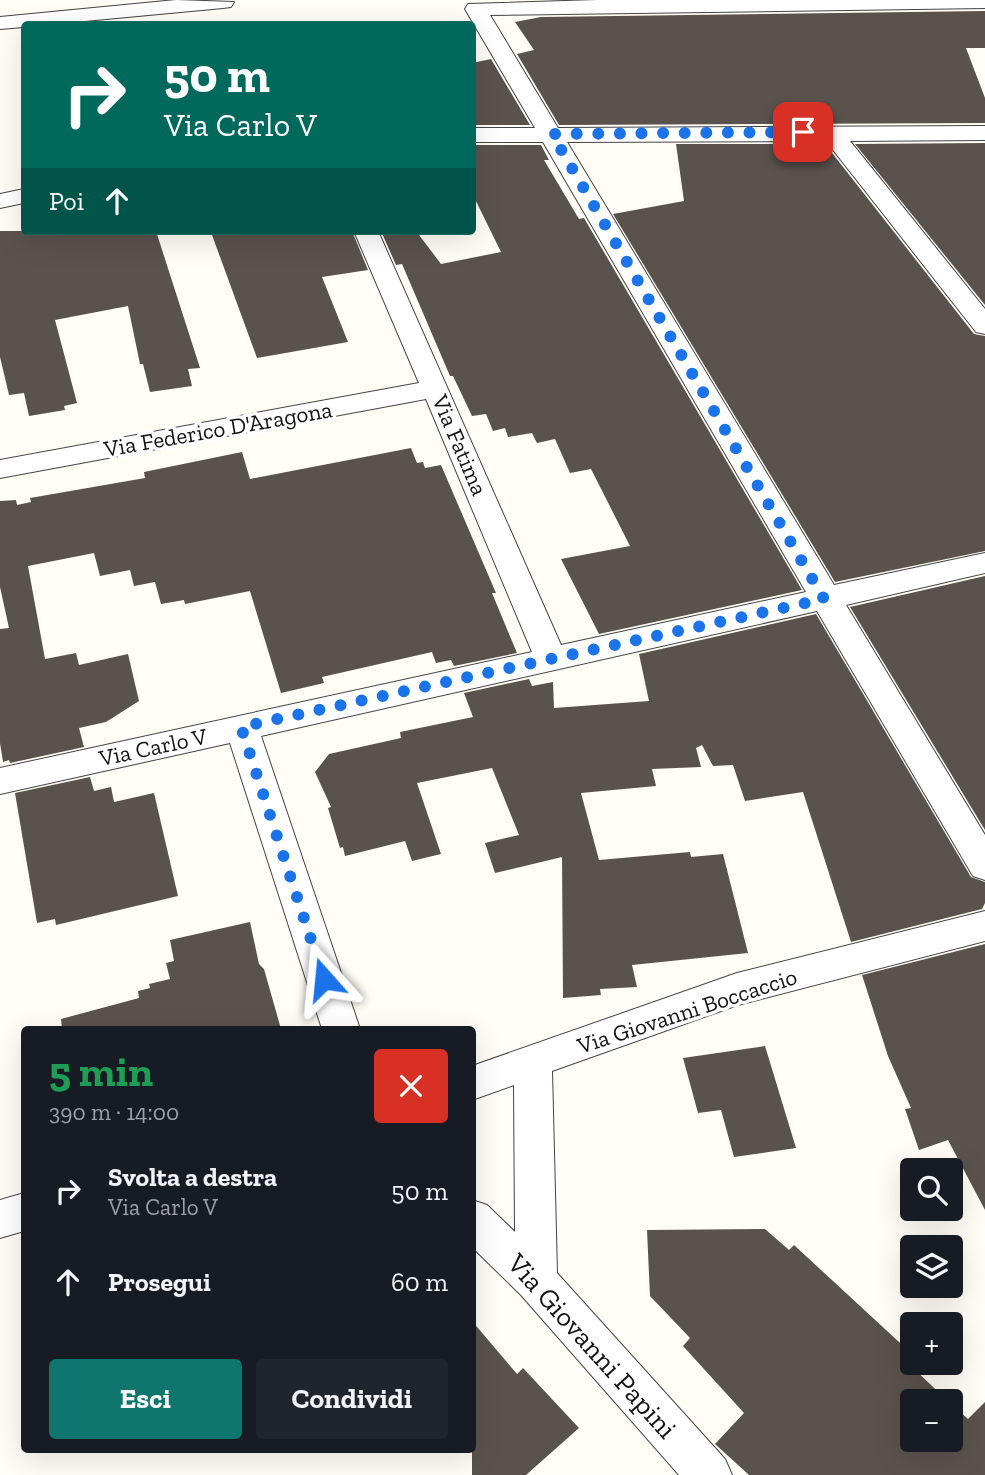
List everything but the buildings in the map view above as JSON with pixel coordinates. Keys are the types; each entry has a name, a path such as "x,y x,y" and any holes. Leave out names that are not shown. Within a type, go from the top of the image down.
{"street":[{"path":"0,23 222,1 235,21"},
{"path":"985,2 477,9 824,599 985,866"},
{"path":"831,132 985,326"},
{"path":"476,135 985,133"},
{"path":"0,201 21,197"},
{"name":"Via Fatima","path":"368,235 551,659"},
{"name":"Via Federico D'Aragona","path":"0,469 436,389"},
{"name":"Via Carlo V","path":"0,781 985,563"},
{"path":"241,727 340,1026"},
{"name":"Via Giovanni Boccaccio","path":"476,1082 737,989 985,926"},
{"name":"Via Giovanni Papini","path":"533,1062 536,1281"},
{"path":"0,1219 21,1213"},
{"name":"Via Giovanni Papini","path":"476,1223 536,1281 709,1475"}],"route":[{"path":"324,979 241,727 824,599 552,134 803,132"}]}
